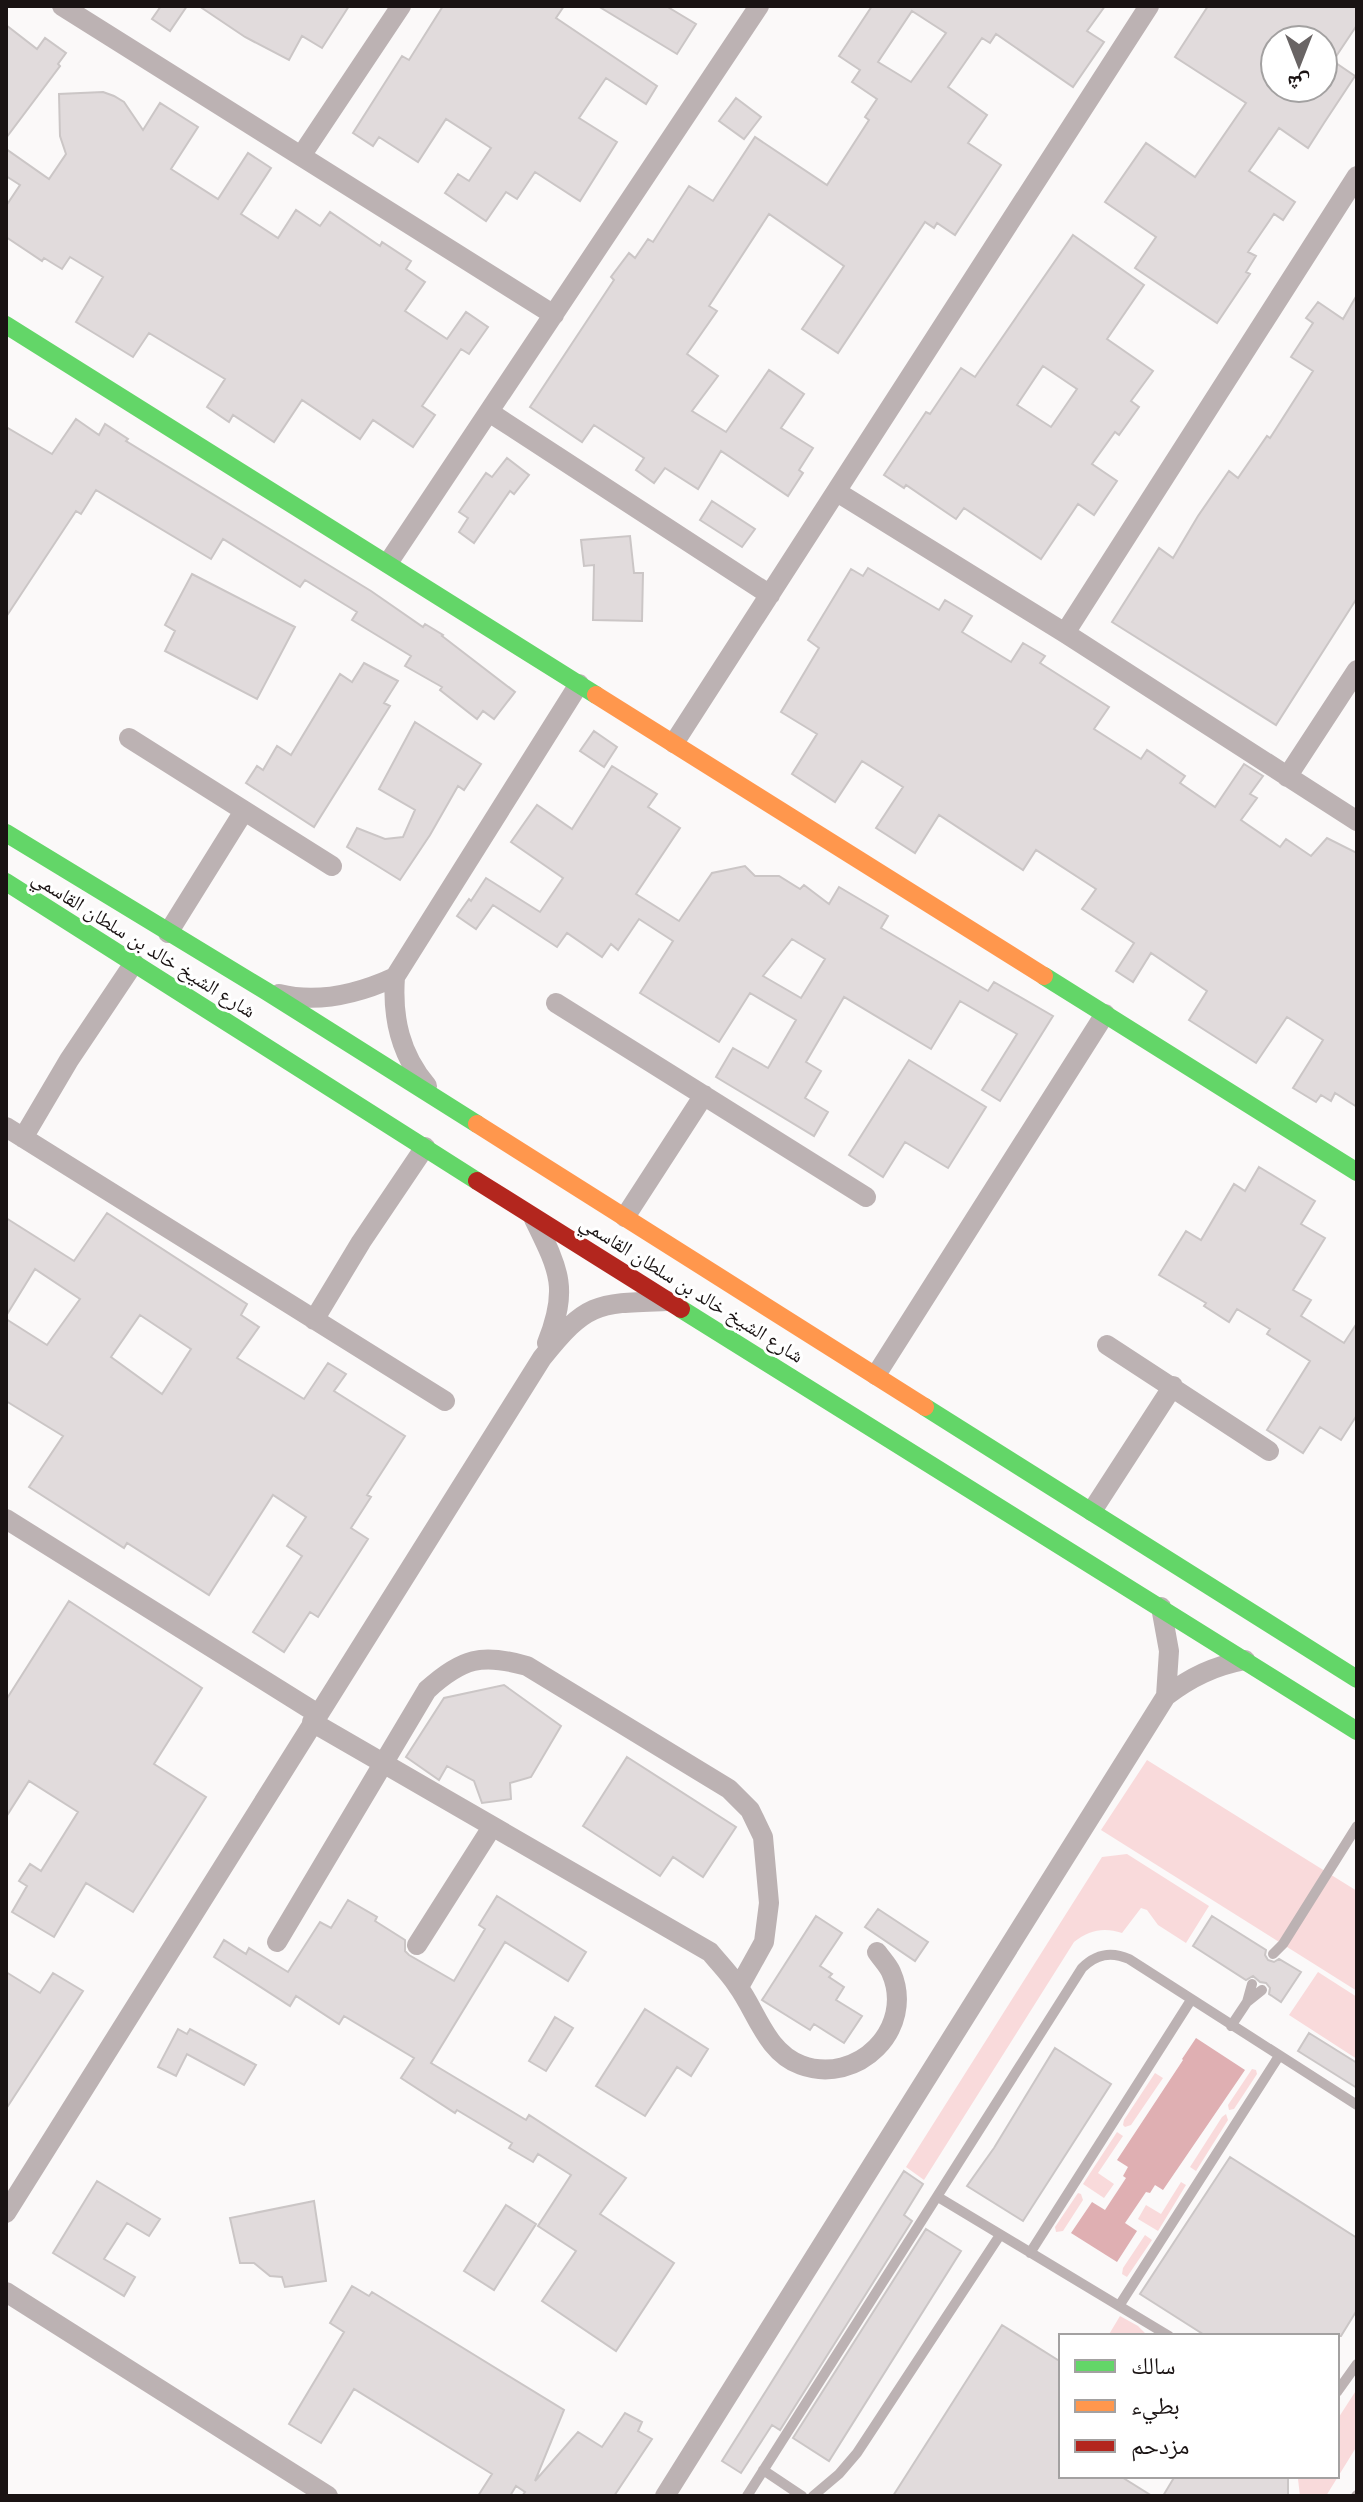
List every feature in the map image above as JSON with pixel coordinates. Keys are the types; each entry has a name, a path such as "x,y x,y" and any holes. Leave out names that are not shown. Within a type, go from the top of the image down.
{"main road":[{"path":"6,325 1357,1172"},
{"name":"شارع الشيخ خالد بن سلطان القاسمي","path":"6,833 266,991 1092,1511 1212,1600 1357,1679"},
{"name":"شارع الشيخ خالد بن سلطان القاسمي","path":"6,882 1357,1731"},
{"path":"1105,1571 1120,1569 1146,1578"}],"street":[{"path":"301,156 401,6"},
{"path":"388,563 759,6"},
{"path":"674,743 1149,6"},
{"path":"75,9 554,315"},
{"path":"1065,633 1357,176"},
{"path":"489,412 770,595"},
{"path":"837,492 1065,633 1357,821"},
{"path":"1287,777 1357,670"},
{"path":"438,1099 406,1055 393,1003 395,977 579,684"},
{"path":"129,738 332,866"},
{"path":"168,933 244,811"},
{"path":"134,963 69,1060 15,1132 445,1401"},
{"path":"266,991 293,998 320,998 346,995 395,977"},
{"path":"556,1003 866,1197"},
{"path":"876,1375 1105,1014"},
{"path":"625,1217 704,1095"},
{"path":"314,1320 361,1242 425,1147"},
{"path":"531,1214 554,1262 561,1288 556,1322 542,1358"},
{"path":"6,2213 542,1358 564,1330 587,1312 604,1305 669,1301"},
{"path":"1107,1345 1269,1451"},
{"path":"1092,1511 1173,1386"},
{"path":"8,1525 315,1718 382,1764 710,1952 739,1987 779,2051 799,2065 823,2070 846,2068 868,2057 885,2040 895,2018 897,1995 891,1971 877,1952"},
{"path":"1161,1607 1169,1651 1166,1696"},
{"path":"277,1942 427,1690 448,1671 473,1660 500,1658 527,1666 729,1789 750,1810 763,1837 768,1928 764,1942 739,1987"},
{"path":"665,2496 1166,1696 1202,1672 1245,1660"},
{"path":"417,1945 492,1827"},
{"path":"6,2292 328,2496"}],"lane":[{"path":"1277,1954 1357,1826"},
{"path":"747,2496 1082,1968 1090,1960 1109,1954 1119,1955 1357,2105"},
{"path":"1247,2002 1252,1984"},
{"path":"1231,2026 1247,2002 1262,1990"},
{"path":"1030,2253 1191,2000"},
{"path":"1119,2306 1279,2056"},
{"path":"938,2197 1164,2334"},
{"path":"813,2496 839,2474 857,2453 1000,2235"},
{"path":"1339,2389 1357,2364"},
{"path":"763,2470 802,2496"}],"shaded area":[{"path":"1147,1760 1357,1891 1357,1991 1101,1830"},
{"path":"1127,1854 1209,1906 1186,1943 1158,1925 1147,1910 1141,1908 1122,1933 1097,1931 1074,1942 924,2180 906,2167 1102,1857"},
{"path":"1318,1972 1357,1997 1357,2059 1289,2015"},
{"path":"1196,2038 1245,2070 1163,2190 1155,2185 1150,2193 1146,2192 1125,2223 1137,2231 1117,2262 1071,2233 1092,2202 1105,2210 1126,2178 1123,2176 1128,2167 1117,2160"},
{"path":"1252,2069 1257,2074 1234,2109 1229,2110 1228,2105"},
{"path":"1155,2073 1163,2078 1131,2125 1125,2127 1124,2120"},
{"path":"1226,2114 1228,2120 1196,2171 1190,2167"},
{"path":"1117,2132 1123,2136 1098,2173 1114,2184 1104,2198 1083,2184"},
{"path":"1181,2182 1186,2185 1158,2231 1138,2219 1146,2205 1161,2214"},
{"path":"1078,2193 1083,2200 1063,2231 1056,2232 1055,2227"},
{"path":"1145,2235 1152,2240 1127,2277 1122,2274 1123,2268"},
{"path":"1120,2316 1146,2334 1109,2334"},
{"path":"1357,2389 1357,2446 1339,2475 1339,2417"},
{"path":"1337,2478 1326,2496 1300,2496 1298,2479"}],"building":[{"path":"161,6 187,6 170,31 152,19"},
{"path":"199,6 349,6 322,48 302,36 289,60 245,37"},
{"path":"443,6 564,6 556,18 657,86 646,104 606,78 579,118 617,142 580,201 535,172 517,199 506,192 486,221 445,193 458,174 469,181 491,148 446,119 418,162 379,137 373,146 353,133 402,56 409,60"},
{"path":"598,6 666,6 696,24 677,54"},
{"path":"872,6 1105,6 1087,31 1104,42 1073,87 996,34 990,43 982,38 948,87 987,115 968,143 1001,165 955,235 937,223 934,228 925,222 838,353 802,329 844,266 769,214 709,306 717,311 687,354 718,376 692,411 726,432 769,370 804,394 781,428 813,448 799,470 803,473 788,496 721,451 698,489 665,468 654,483 636,470 644,458 594,425 582,442 530,407 614,280 611,277 629,253 635,258 648,239 653,242 689,186 713,201 755,137 827,185 869,120 865,117 877,99 852,82 860,70 839,56","holes":["912,11 946,33 911,82 878,62"]},
{"path":"1208,6 1357,6 1357,25 1339,52 1339,24 1259,24 1259,104 1337,104 1308,148 1279,128 1249,171 1295,202 1283,220 1274,214 1248,252 1256,256 1246,272 1250,274 1217,323 1135,268 1156,237 1105,202 1146,143 1195,177 1246,103 1175,57"},
{"path":"6,25 37,49 45,38 66,53 58,64 60,66 6,138"},
{"path":"1339,65 1355,76 1339,101"},
{"path":"103,92 124,102 143,130 160,103 198,127 171,169 218,199 248,153 271,168 241,214 278,238 296,210 320,226 330,212 380,246 382,242 411,261 406,269 425,282 405,311 447,339 466,312 488,327 469,354 461,349 422,406 435,415 413,447 373,420 360,439 302,400 274,442 233,415 229,422 207,407 225,379 149,333 133,357 76,322 103,277 70,257 62,269 44,258 42,261 6,237 6,206 20,185 6,176 6,149 49,179 66,154 60,136 59,94"},
{"path":"736,98 761,117 744,139 719,121"},
{"path":"1073,235 1144,285 1107,339 1153,371 1131,401 1139,407 1119,435 1115,432 1092,464 1117,481 1094,515 1078,504 1041,559 964,508 956,519 906,485 904,488 884,475 926,412 930,414 961,368 975,377","holes":["1043,366 1077,389 1051,427 1017,405"]},
{"path":"1357,295 1357,598 1276,725 1112,622 1159,548 1173,558 1229,471 1238,478 1267,436 1270,438 1313,371 1291,357 1313,323 1306,318 1318,302 1343,319"},
{"path":"76,419 99,435 105,424 128,439 126,441 371,591 423,627 425,624 443,635 515,692 494,719 483,711 477,719 440,690 442,687 405,666 411,656 352,620 357,612 305,580 300,587 223,539 211,559 96,490 81,514 76,511 6,617 6,427 52,454"},
{"path":"507,458 529,475 514,494 510,491 474,543 459,532 468,518 459,512 486,473 492,477"},
{"path":"712,501 755,529 742,547 700,520"},
{"path":"630,536 634,573 643,573 642,621 593,620 594,565 584,566 581,540"},
{"path":"868,568 939,610 945,600 972,616 962,632 1011,662 1023,643 1045,656 1040,663 1109,707 1094,729 1141,759 1147,750 1185,776 1180,783 1215,807 1244,764 1263,776 1250,794 1257,798 1241,820 1280,847 1286,839 1311,856 1327,838 1357,853 1357,1107 1335,1093 1331,1101 1321,1095 1316,1102 1293,1088 1323,1040 1287,1017 1256,1063 1189,1020 1207,991 1151,953 1133,982 1116,971 1134,943 1082,909 1096,889 1036,850 1023,870 939,815 915,853 876,828 903,787 862,761 835,802 792,774 817,734 781,712 819,648 808,640 851,569 863,576"},
{"path":"192,574 295,627 257,699 165,651 175,631 165,625"},
{"path":"364,663 398,681 384,703 390,706 314,827 246,783 257,766 263,770 277,746 291,755 340,674 352,682"},
{"path":"415,722 481,764 464,790 458,786 400,880 347,847 357,828 385,839 403,837 415,810 379,789"},
{"path":"594,731 617,747 604,767 580,751"},
{"path":"612,766 657,794 648,807 680,828 636,894 679,921 712,873 745,866 755,876 779,876 800,889 804,885 829,904 839,887 888,916 881,928 988,991 994,982 1053,1016 1000,1101 982,1090 1017,1034 960,1001 931,1049 844,997 806,1062 821,1071 805,1098 828,1112 814,1136 716,1077 733,1048 768,1068 796,1020 750,993 719,1042 640,993 673,941 639,919 618,950 611,944 602,957 567,933 557,947 493,905 476,929 457,916 486,878 540,912 563,878 511,842 537,805 572,829","holes":["792,939 825,959 801,998 763,976"]},
{"path":"909,1060 986,1107 948,1168 905,1142 883,1177 849,1155"},
{"path":"1259,1167 1315,1201 1301,1224 1325,1238 1293,1290 1311,1300 1301,1316 1344,1343 1357,1323 1357,1415 1341,1440 1320,1427 1303,1453 1267,1430 1310,1361 1267,1334 1270,1329 1237,1309 1229,1322 1204,1306 1206,1303 1159,1275 1186,1231 1201,1240 1234,1184 1245,1191"},
{"path":"107,1213 247,1304 241,1315 259,1327 237,1358 304,1399 328,1363 346,1374 334,1391 405,1436 367,1495 371,1497 351,1528 368,1539 318,1617 310,1612 284,1652 253,1632 302,1556 287,1546 306,1517 273,1495 209,1595 127,1543 124,1548 29,1487 63,1436 6,1401 6,1319 47,1345 80,1299 35,1269 6,1316 6,1218 74,1261","holes":["140,1315 191,1349 162,1394 111,1357"]},
{"path":"69,1601 202,1688 154,1764 206,1797 133,1912 86,1883 54,1937 12,1912 27,1886 19,1881 30,1864 41,1871 78,1812 29,1781 6,1817 6,1700"},
{"path":"504,1685 561,1726 531,1777 510,1783 511,1799 482,1803 474,1781 447,1766 439,1780 406,1757 444,1698"},
{"path":"627,1757 736,1827 703,1877 673,1857 660,1876 583,1826"},
{"path":"497,1896 586,1952 568,1981 505,1942 431,2063 526,2120 529,2115 626,2178 600,2214 674,2263 616,2351 542,2301 576,2251 538,2226 571,2175 538,2154 533,2162 509,2148 512,2143 457,2110 455,2113 401,2078 414,2058 344,2016 339,2024 296,1996 290,2006 214,1957 224,1940 246,1954 249,1948 288,1972 320,1922 331,1928 348,1900 377,1917 375,1921 405,1940 405,1951 409,1955 454,1981 485,1929 479,1925"},
{"path":"878,1909 928,1942 915,1961 865,1927"},
{"path":"816,1916 842,1933 820,1966 844,1987 836,2000 862,2016 844,2043 814,2024 810,2030 762,2000"},
{"path":"1212,1916 1266,1950 1268,1960 1274,1962 1279,1959 1301,1972 1281,2002 1269,1994 1270,1988 1266,1983 1253,1976 1246,1980 1193,1946"},
{"path":"6,1972 40,1993 53,1973 83,1991 6,2109"},
{"path":"645,2009 708,2049 691,2076 677,2067 645,2116 596,2086"},
{"path":"555,2017 573,2028 546,2071 529,2061"},
{"path":"178,2029 187,2034 190,2029 256,2065 244,2085 187,2054 176,2076 158,2067"},
{"path":"1309,2033 1357,2063 1357,2088 1298,2051"},
{"path":"1055,2048 1111,2084 1023,2221 967,2186"},
{"path":"1230,2157 1357,2238 1357,2310 1341,2336 1203,2334 1140,2294"},
{"path":"904,2171 923,2184 904,2215 912,2221 780,2430 772,2425 741,2473 722,2461"},
{"path":"97,2181 160,2219 149,2236 127,2223 104,2259 135,2277 124,2296 53,2253"},
{"path":"314,2201 326,2281 285,2287 282,2277 270,2276 254,2263 240,2263 230,2218"},
{"path":"506,2205 536,2224 494,2290 464,2271"},
{"path":"926,2229 961,2251 829,2461 793,2438"},
{"path":"352,2286 369,2296 372,2292 564,2410 535,2481 578,2432 602,2447 625,2413 642,2422 638,2431 652,2439 614,2496 522,2496 525,2492 516,2486 510,2496 478,2496 492,2474 354,2389 321,2443 289,2424 344,2332 330,2323"},
{"path":"1002,2325 1059,2361 1059,2478 1123,2478 1152,2496 893,2496"},
{"path":"1174,2478 1288,2478 1288,2496 1163,2496"}],"traffic: fast":[{"path":"6,325 596,695"},
{"path":"6,833 477,1124"},
{"path":"6,882 477,1181"},
{"path":"1044,976 1357,1172"},
{"path":"681,1309 1357,1731"},
{"path":"925,1407 1357,1679"}],"traffic: slow":[{"path":"596,695 1044,976"},
{"path":"477,1124 925,1407"}],"traffic: jam":[{"path":"477,1181 681,1309"}]}
